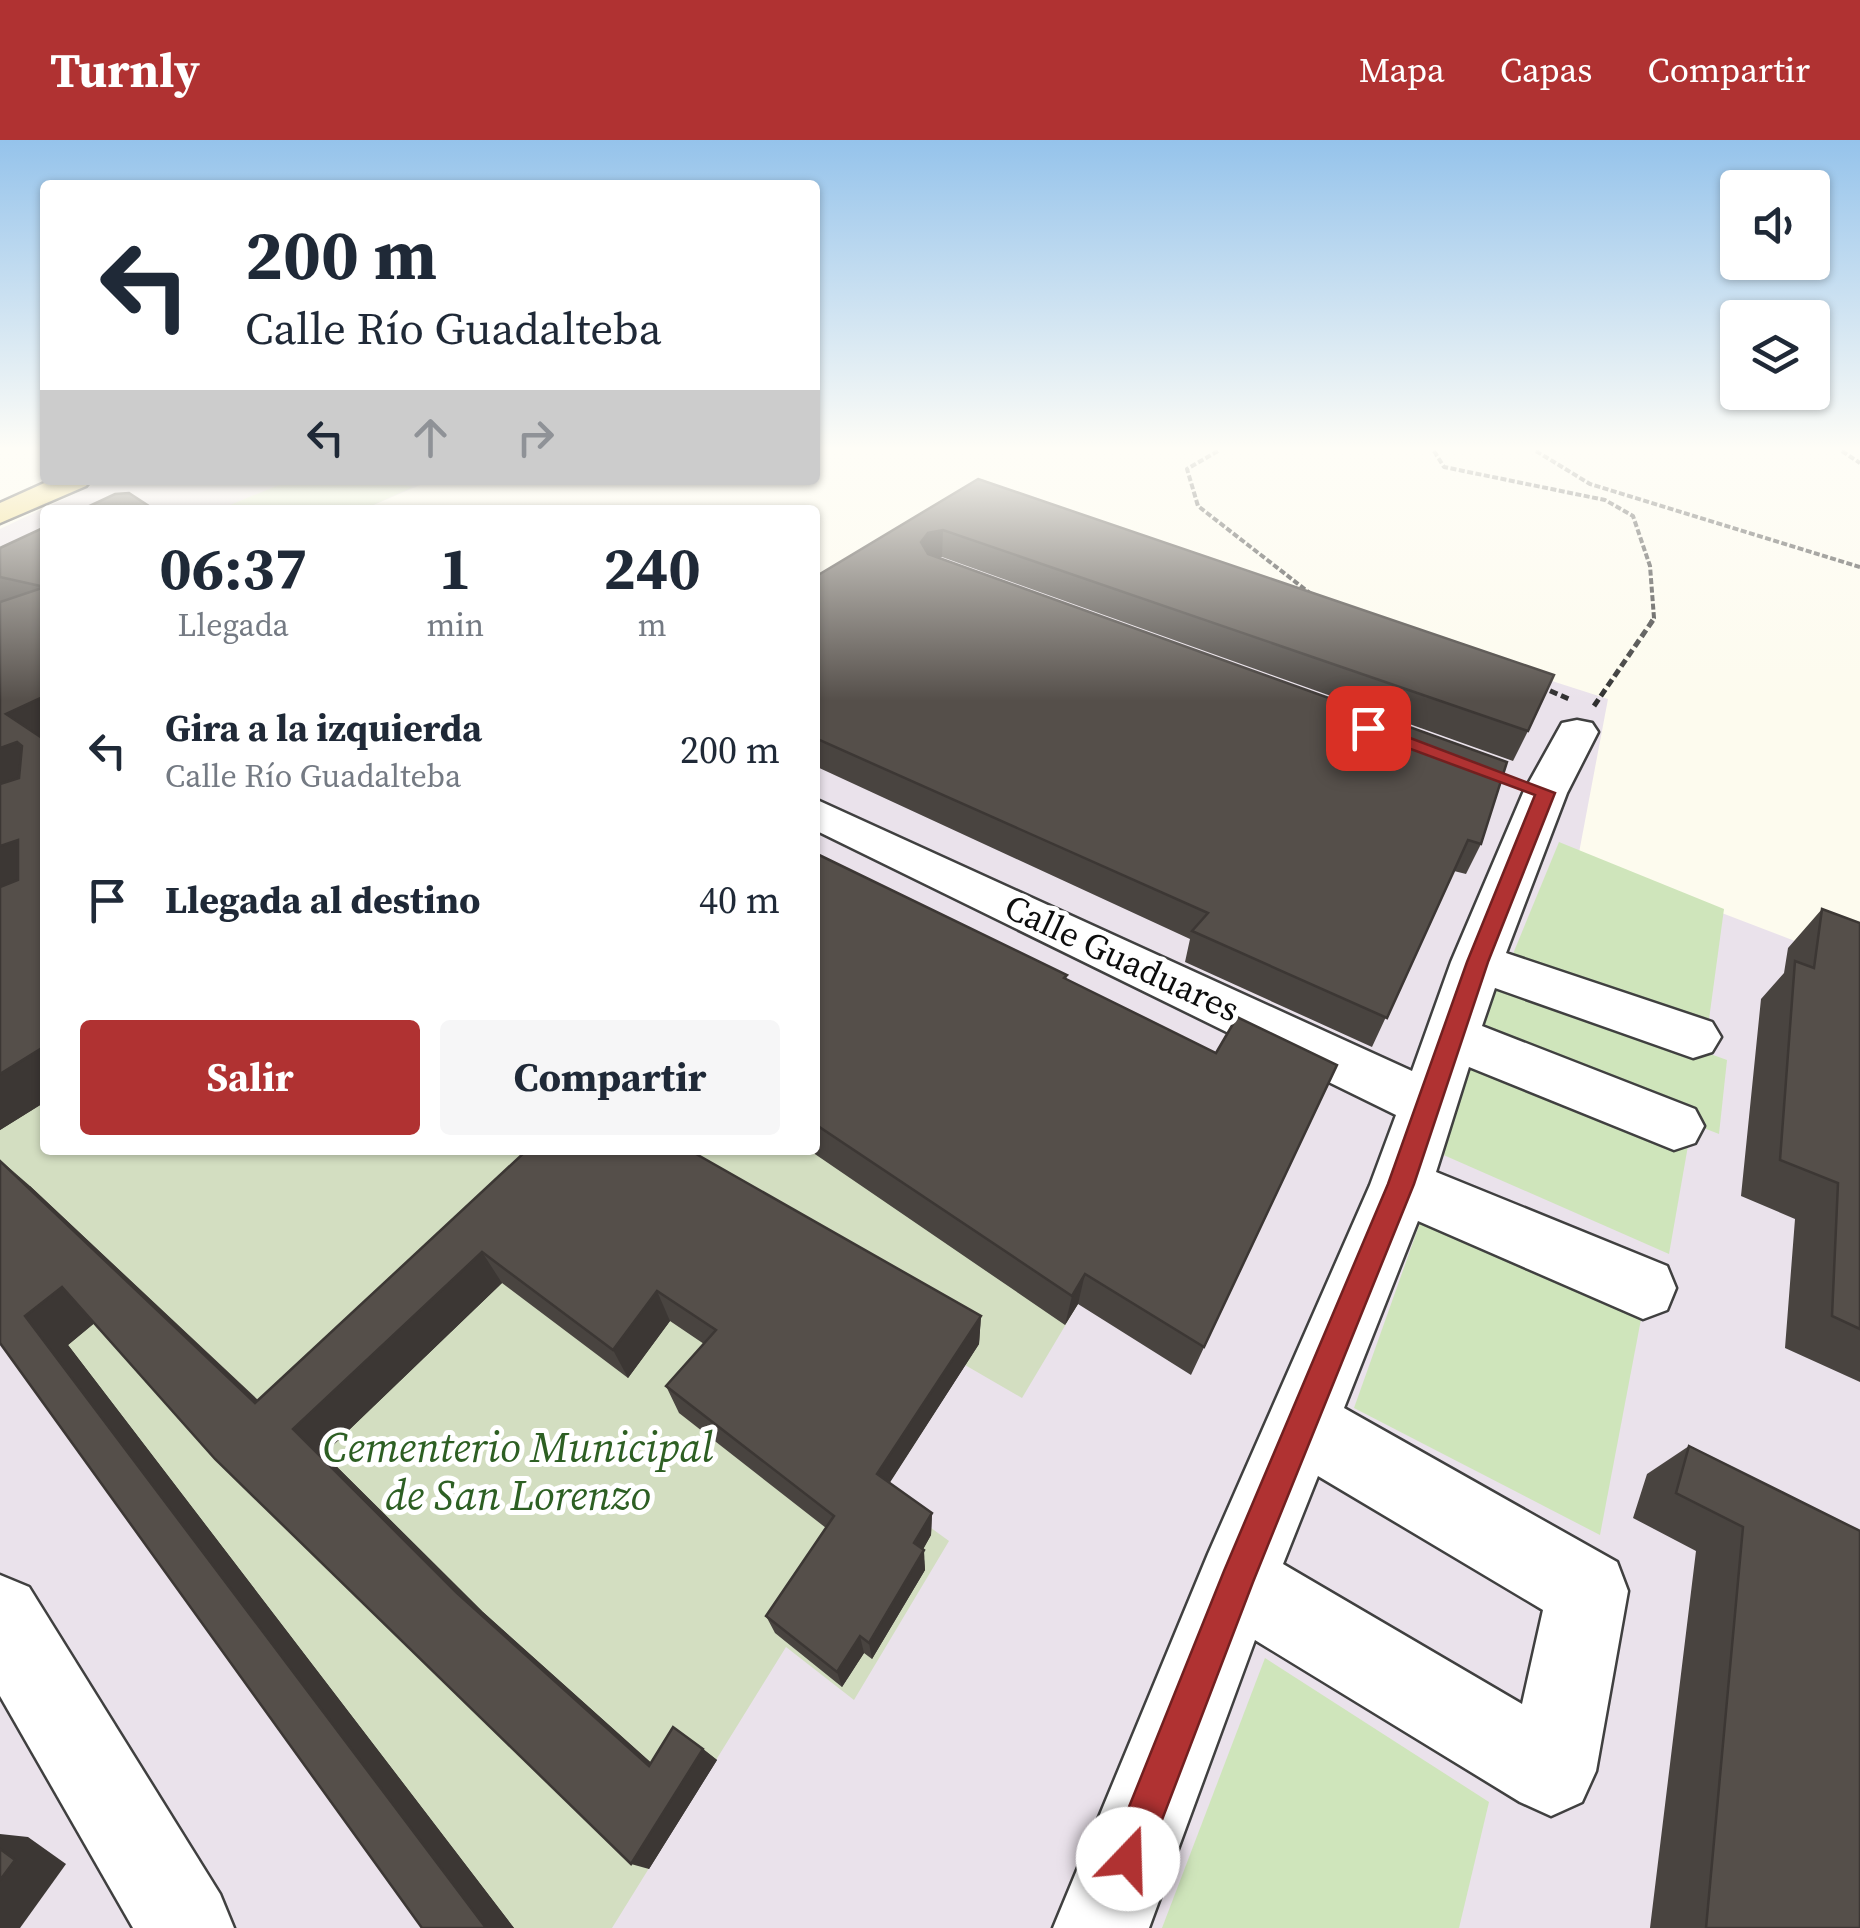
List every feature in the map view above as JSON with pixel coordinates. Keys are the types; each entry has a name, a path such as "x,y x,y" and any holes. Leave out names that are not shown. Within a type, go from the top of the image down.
{"street":[{"path":"1101,1928 1236,1582 1401,1184 1477,962 1527,786 1577,732"},
{"name":"Calle Guaduares","path":"820,815 1428,1104"},
{"path":"1477,962 1693,1038"},
{"path":"1452,1037 1674,1126"},
{"path":"1401,1184 1643,1288"},
{"path":"1236,1582 1552,1770 1588,1591 1302,1425"},
{"path":"0,1616 186,1928"}],"path":[{"path":"1235,534 1320,599"},
{"path":"1528,682 1592,708 1654,618 1650,566 1639,534"},
{"path":"1752,534 1860,568"}],"shaded area":[{"path":"0,534 40,534 40,1155 820,1155 820,602 926,534 1097,534 1608,699 1578,858 1860,966 1860,1928 0,1928"}],"green space":[{"path":"1559,842 1724,909 1707,1034 1508,966"},
{"name":"Cementerio Municipal de San Lorenzo","path":"40,923 40,1155 820,1153 1078,1304 1022,1398 965,1365 883,1493 949,1541 854,1700 786,1647 612,1928 455,1928 0,1312 0,941"},
{"path":"1497,977 1727,1060 1719,1134 1475,1039"},
{"path":"1471,1054 1689,1140 1669,1254 1439,1153"},
{"path":"1422,1217 1642,1314 1600,1535 1354,1408"},
{"path":"1265,1658 1489,1802 1459,1928 1162,1928"}],"building":[{"path":"29,534 40,534 40,586 0,577 0,548"},
{"path":"886,534 927,534 921,542 928,554 1507,762 1481,844 1468,840 1387,1018 1192,931 1208,913 820,740 820,574"},
{"path":"956,534 1141,534 1554,675 1528,731"},
{"path":"40,589 40,698 6,714 40,737 40,1049 0,1074 0,887 18,880 18,840 0,846 0,784 19,778 22,746 17,742 0,748 0,602"},
{"path":"820,855 1067,975 1064,978 1216,1053 1237,1017 1337,1065 1204,1347 1085,1274 1072,1296 820,1127"},
{"path":"1822,909 1860,923 1860,1329 1832,1316 1838,1183 1780,1160 1795,961 1814,968"},
{"path":"522,1155 698,1155 981,1316 877,1474 932,1513 914,1543 924,1550 869,1643 860,1636 837,1672 766,1616 834,1516 666,1386 716,1330 657,1291 613,1350 482,1252 293,1429 457,1593 649,1766 673,1727 703,1749 631,1864 215,1459 62,1287 25,1316 486,1928 422,1928 0,1343 0,1161 255,1403"},
{"path":"1689,1446 1860,1531 1860,1928 1706,1928 1743,1527 1676,1493"},
{"path":"0,1849 15,1860 0,1880"}],"route":[{"path":"1128,1859 1236,1582 1401,1184 1477,962 1546,793 1368,728"}]}
